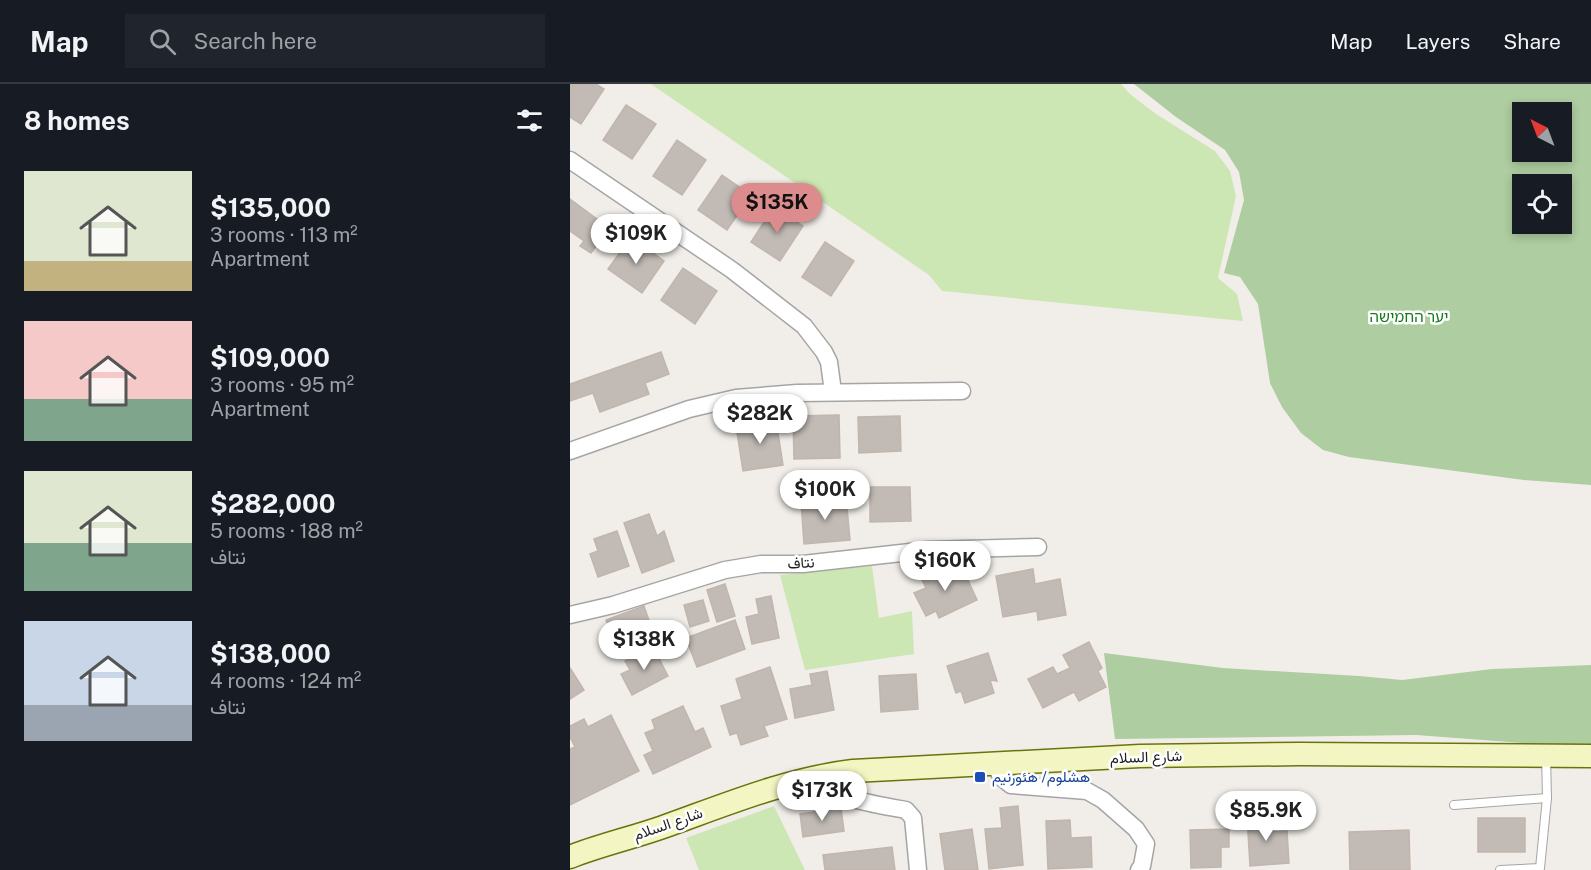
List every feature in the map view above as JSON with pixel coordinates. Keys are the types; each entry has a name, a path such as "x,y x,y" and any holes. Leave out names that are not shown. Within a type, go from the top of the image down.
{"main road":[{"name":"شارع السلام","path":"573,853 659,828 768,789 807,778 853,771 1140,756 1300,754 1591,756"}],"street":[{"path":"570,160 732,270 804,326 830,363 833,392"},
{"path":"570,451 689,409 763,395 962,391"},
{"name":"نتاف","path":"570,615 613,605 725,570 761,564 803,564 928,550 1038,547"},
{"path":"995,764 1001,777 1011,785 1087,791 1103,800 1136,829 1146,844 1142,866 1139,870"},
{"path":"807,778 821,789 906,810 913,818 918,870"}],"lane":[{"path":"1500,870 1540,868 1546,798 1546,755"},
{"path":"1454,805 1546,798"}],"green space":[{"path":"651,84 1121,84 1156,114 1215,151 1230,171 1236,196 1218,278 1237,294 1243,321 942,291 929,275"},
{"name":"יער החמישה","path":"1134,84 1591,84 1591,485 1524,480 1349,457 1323,450 1301,433 1282,407 1270,383 1258,304 1240,277 1224,273 1244,200 1239,172 1225,150 1176,117"},
{"path":"872,566 879,618 912,611 914,654 805,670 780,575"},
{"path":"1104,653 1223,668 1402,680 1492,669 1591,665 1591,748 1416,735 1115,739"},
{"path":"774,806 805,870 699,870 686,838"}],"building":[{"path":"570,84 596,84 604,89 581,124 570,117"},
{"path":"626,105 656,124 632,159 603,140"},
{"path":"677,140 706,160 682,195 653,176"},
{"path":"722,175 751,195 727,230 698,210"},
{"path":"570,199 609,228 591,253 580,246 584,241 570,231"},
{"path":"774,207 803,226 780,261 751,242"},
{"path":"631,237 664,261 642,293 608,269"},
{"path":"825,242 854,261 831,296 802,277"},
{"path":"683,268 717,291 695,324 661,300"},
{"path":"661,352 669,374 645,383 649,394 600,412 593,393 570,401 570,384"},
{"path":"839,415 840,458 794,459 793,416"},
{"path":"900,416 901,451 859,453 858,417"},
{"path":"776,420 783,465 743,471 736,426"},
{"path":"870,487 910,487 911,521 870,522"},
{"path":"846,497 850,540 804,544 801,501"},
{"path":"649,514 657,536 664,531 674,561 642,573 624,523"},
{"path":"617,531 629,566 598,577 590,554 598,551 594,539"},
{"path":"961,565 977,600 939,618 936,611 926,616 914,593 926,588 921,578 937,570 939,576"},
{"path":"1033,569 1035,584 1060,579 1066,615 1038,620 1037,611 1003,617 996,576"},
{"path":"725,584 735,616 717,622 707,590"},
{"path":"771,596 779,638 752,644 746,617 759,614 756,599"},
{"path":"703,600 709,621 690,627 684,605"},
{"path":"644,606 655,638 617,652 606,620"},
{"path":"735,620 745,649 697,667 686,638"},
{"path":"1089,642 1102,668 1098,671 1106,687 1079,701 1074,692 1043,708 1028,679 1053,667 1057,674 1070,668 1063,655"},
{"path":"653,647 668,676 632,695 621,674 630,670 625,661"},
{"path":"988,653 997,681 990,680 994,693 965,703 961,691 956,693 947,666"},
{"path":"770,667 787,719 764,726 768,736 741,745 737,733 730,735 721,706 742,699 736,679"},
{"path":"570,668 584,690 570,699"},
{"path":"827,671 834,710 795,718 790,689 812,685 810,674"},
{"path":"916,674 918,709 881,712 879,676"},
{"path":"683,706 695,732 703,728 711,747 653,774 644,755 653,751 645,733 655,729 652,720"},
{"path":"611,715 639,771 570,805 570,749 575,747 570,737 570,726 584,719 588,727"},
{"path":"1018,806 1023,865 989,869 985,829 1002,828 1000,808"},
{"path":"841,808 844,831 803,837 800,814"},
{"path":"1272,815 1273,832 1287,831 1289,863 1250,866 1247,816"},
{"path":"1478,818 1525,818 1525,852 1478,852"},
{"path":"1070,820 1071,838 1091,837 1092,867 1048,869 1046,821"},
{"path":"972,829 978,870 945,870 940,834"},
{"path":"1229,829 1229,847 1221,847 1221,867 1191,868 1190,830"},
{"path":"1409,830 1410,870 1350,870 1349,832"},
{"path":"892,847 895,870 825,870 823,855"}],"place":[{"name":"هشلوم/ هئورنيم","path":"980,777"}]}
